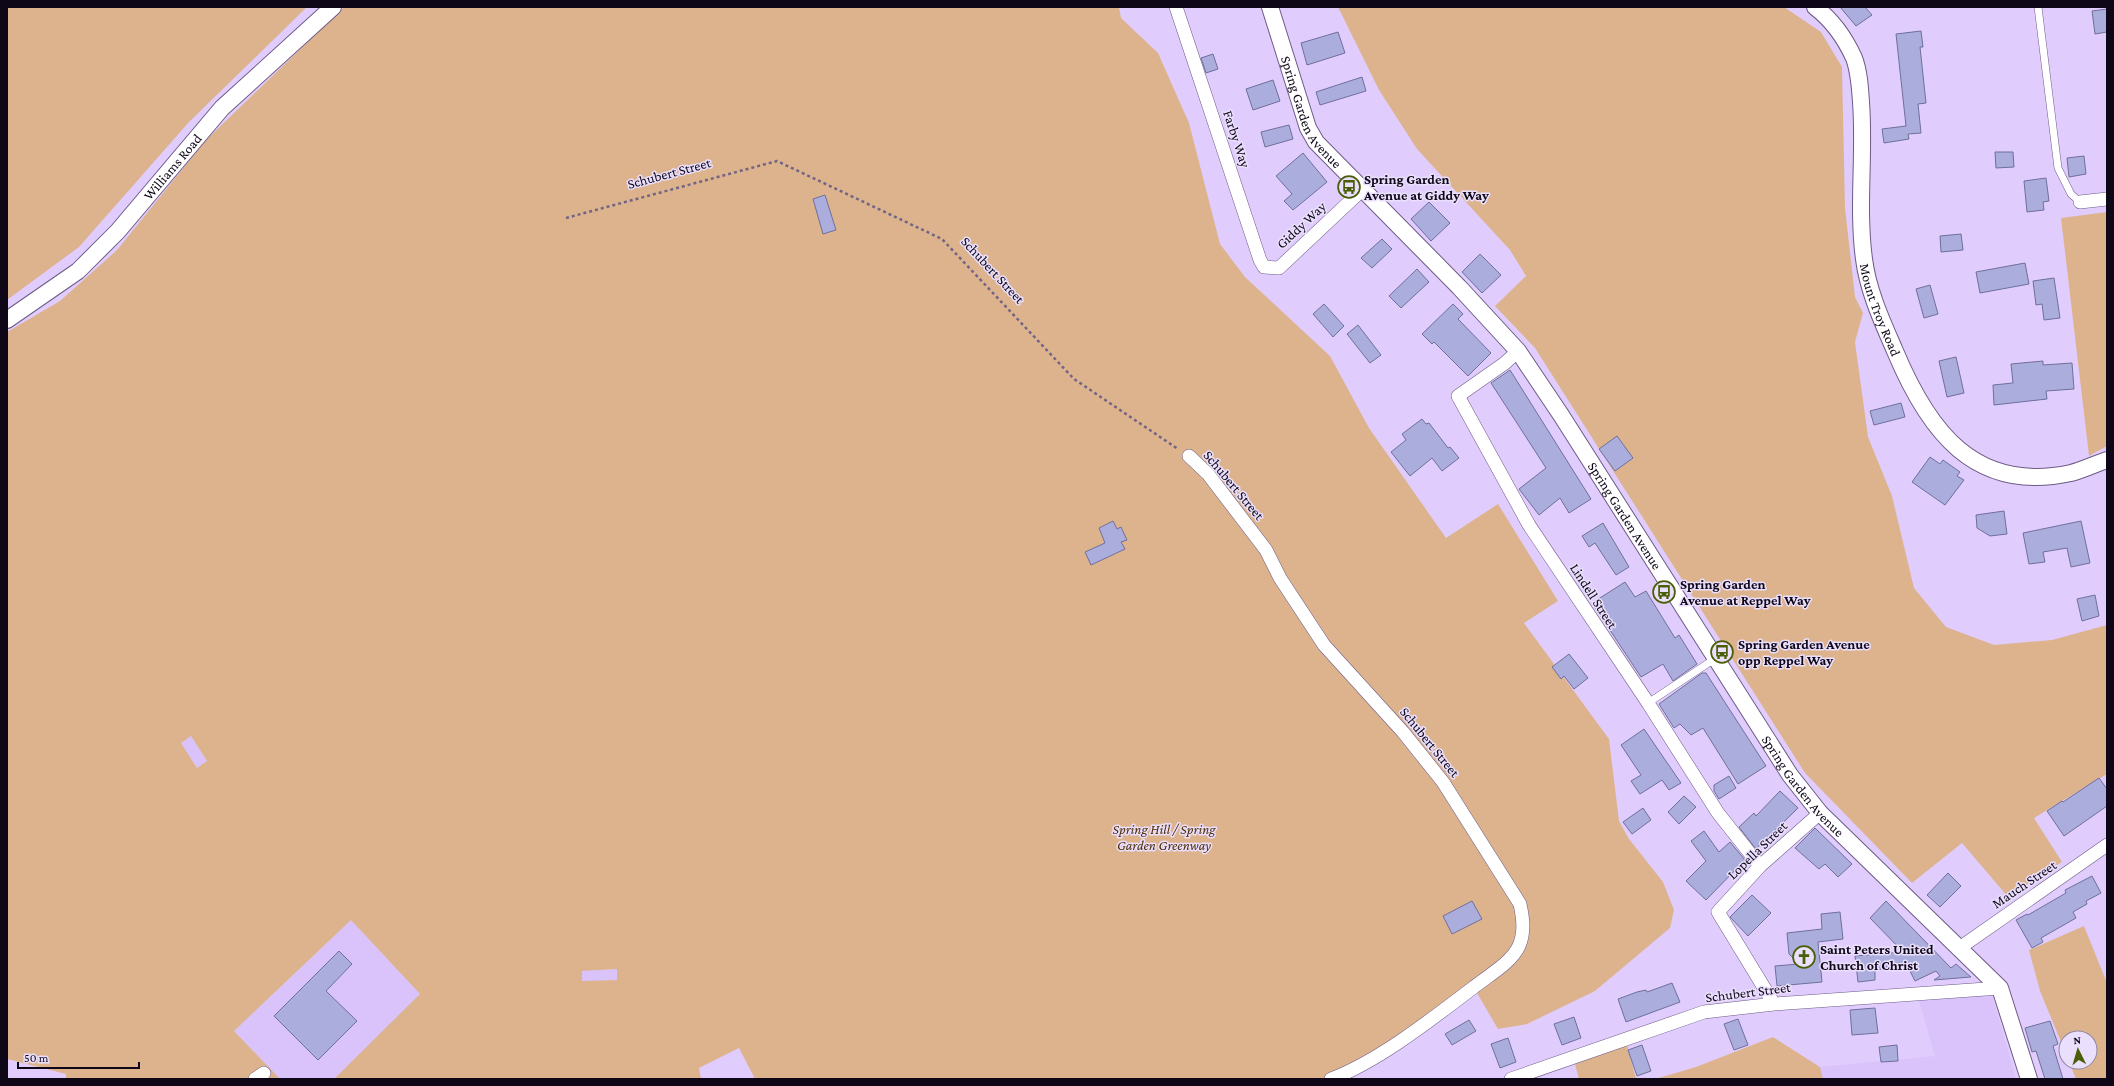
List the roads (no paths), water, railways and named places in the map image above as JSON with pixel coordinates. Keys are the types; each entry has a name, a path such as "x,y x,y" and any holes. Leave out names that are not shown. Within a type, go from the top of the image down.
{"street":[{"name":"Williams Road","path":"7,320 78,271 118,231 222,108 333,7"},
{"name":"Farby Way","path":"1176,7 1260,260 1264,268 1279,268"},
{"name":"Spring Garden Avenue","path":"1270,7 1308,128 1316,142 1518,351 1561,415 1790,775 1820,812 1958,949 2000,988 2029,1079"},
{"name":"Mount Troy Road","path":"1816,7 1825,14 1841,34 1854,59 1860,81 1863,120 1861,210 1864,259 1870,289 1901,365 1927,414 1941,434 1957,450 1982,465 2006,473 2037,477 2072,473 2107,460"},
{"name":"Giddy Way","path":"1279,268 1363,189"},
{"path":"2080,202 2107,199"},
{"name":"Lindell Street","path":"1518,351 1505,363 1458,396 1529,525 1648,703 1718,813 1760,866"},
{"name":"Schubert Street","path":"1189,456 1208,474 1266,550 1280,578 1324,644 1403,732 1443,782 1520,904 1524,920 1519,947 1505,963 1413,1032 1349,1072 1331,1079"},
{"name":"Lopella Street","path":"1774,1004 1718,912 1760,866 1820,812"},
{"name":"Mauch Street","path":"1958,949 2107,845"},
{"name":"Schubert Street","path":"1511,1079 1704,1012 1774,1004 2000,988"}],"lane":[{"path":"2038,7 2058,168 2071,194 2080,202"},
{"path":"1648,703 1716,658"}],"place":[{"name":"Spring Garden Avenue at Giddy Way","path":"1349,187"},
{"name":"Spring Garden Avenue at Reppel Way","path":"1664,592"},
{"name":"Spring Garden Avenue opp Reppel Way","path":"1722,652"},
{"name":"Saint Peters United Church of Christ","path":"1804,957"}],"park label":[{"name":"Spring Hill / Spring Garden Greenway","path":"1164,838"}]}
